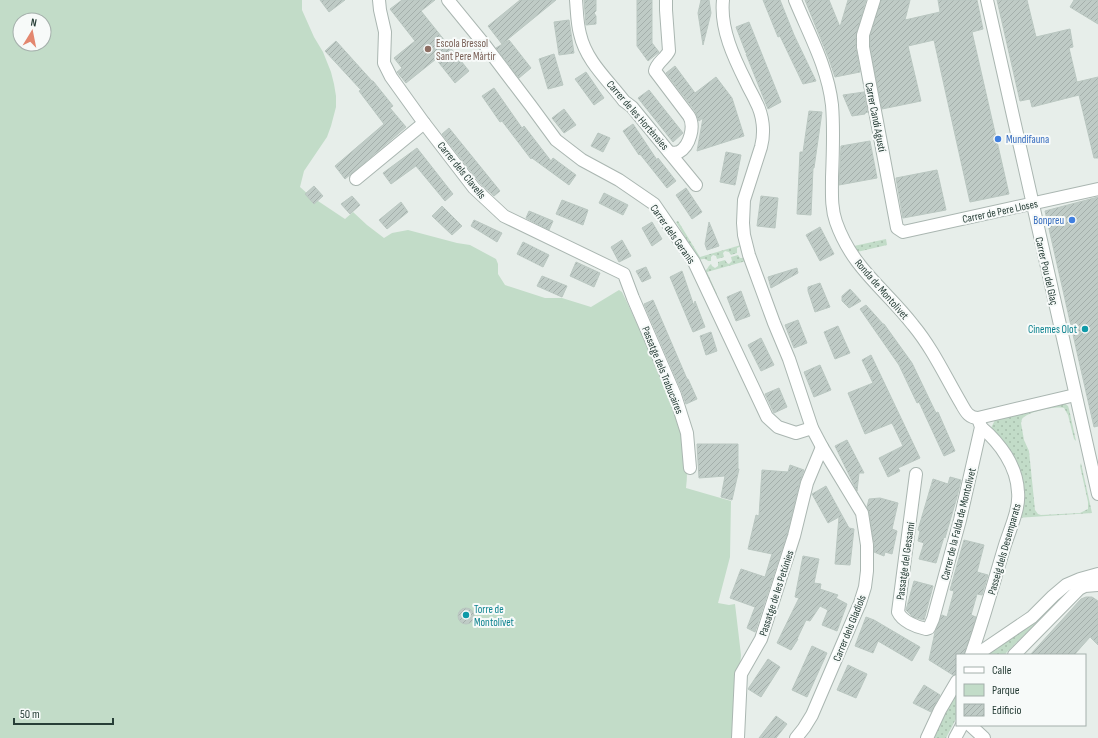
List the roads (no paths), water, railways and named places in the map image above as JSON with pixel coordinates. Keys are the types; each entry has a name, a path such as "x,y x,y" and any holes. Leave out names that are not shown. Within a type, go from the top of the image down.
{"street":[{"name":"Carrer dels Clavells","path":"379,0 386,32 384,63 391,77 474,188 504,216 624,274"},
{"name":"Carrer dels Geranis","path":"448,0 484,44 556,140 582,160 619,180 654,204 694,262 767,417 778,427 796,433 812,428"},
{"name":"Carrer de les Hortènsies","path":"576,0 580,35 588,55 624,101 632,107 669,152 679,152 686,146 690,136 691,119 655,71 656,67 667,56 669,51 666,0"},
{"path":"723,0 724,18 728,40 733,55 757,103 761,114 763,130 763,140 744,200 744,235 749,255 789,360 812,428 822,447"},
{"name":"Ronda de Montolivet","path":"795,0 824,67 829,83 833,121 832,211 840,234 850,254 923,338 968,415 980,423"},
{"name":"Carrer Candi Agustí","path":"874,0 863,35 863,47 897,228 903,232"},
{"name":"Carrer Pou del Glaç","path":"987,0 1098,494"},
{"path":"356,179 424,123"},
{"path":"669,152 696,185"},
{"name":"Carrer de Pere Lloses","path":"903,232 1098,188"},
{"name":"Passatge dels Trabucaires","path":"624,274 675,395 687,433 690,468"},
{"path":"980,423 1075,395"},
{"name":"Carrer de la Falda de Montolivet","path":"929,628 933,619 960,520 980,423"},
{"name":"Passeig dels Desemparats","path":"971,654 1018,499 1017,483 1009,461 994,439 980,423"},
{"name":"Passatge de les Petúnies","path":"738,738 741,674 761,639 794,536 808,483 822,447"},
{"name":"Carrer dels Gladiols","path":"796,738 812,715 832,671 863,597 867,571 867,545 862,513 822,447"},
{"name":"Passatge del Gessamí","path":"916,474 898,612 903,619 917,626 926,629 929,628"},
{"path":"977,654 1032,617 1066,585 1098,574"},
{"path":"1015,654 1079,589 1085,586 1098,586 1098,578"},
{"path":"927,738 940,710 956,683"},
{"path":"955,738 961,726"},
{"path":"971,726 984,738"}],"place":[{"name":"Escola Bressol Sant Pere Màrtir","path":"428,49"},
{"name":"Mundifauna","path":"998,139"},
{"name":"Bonpreu","path":"1072,220"},
{"name":"Cinemes Olot","path":"1085,329"},
{"name":"Torre de Montolivet","path":"466,615"}]}
